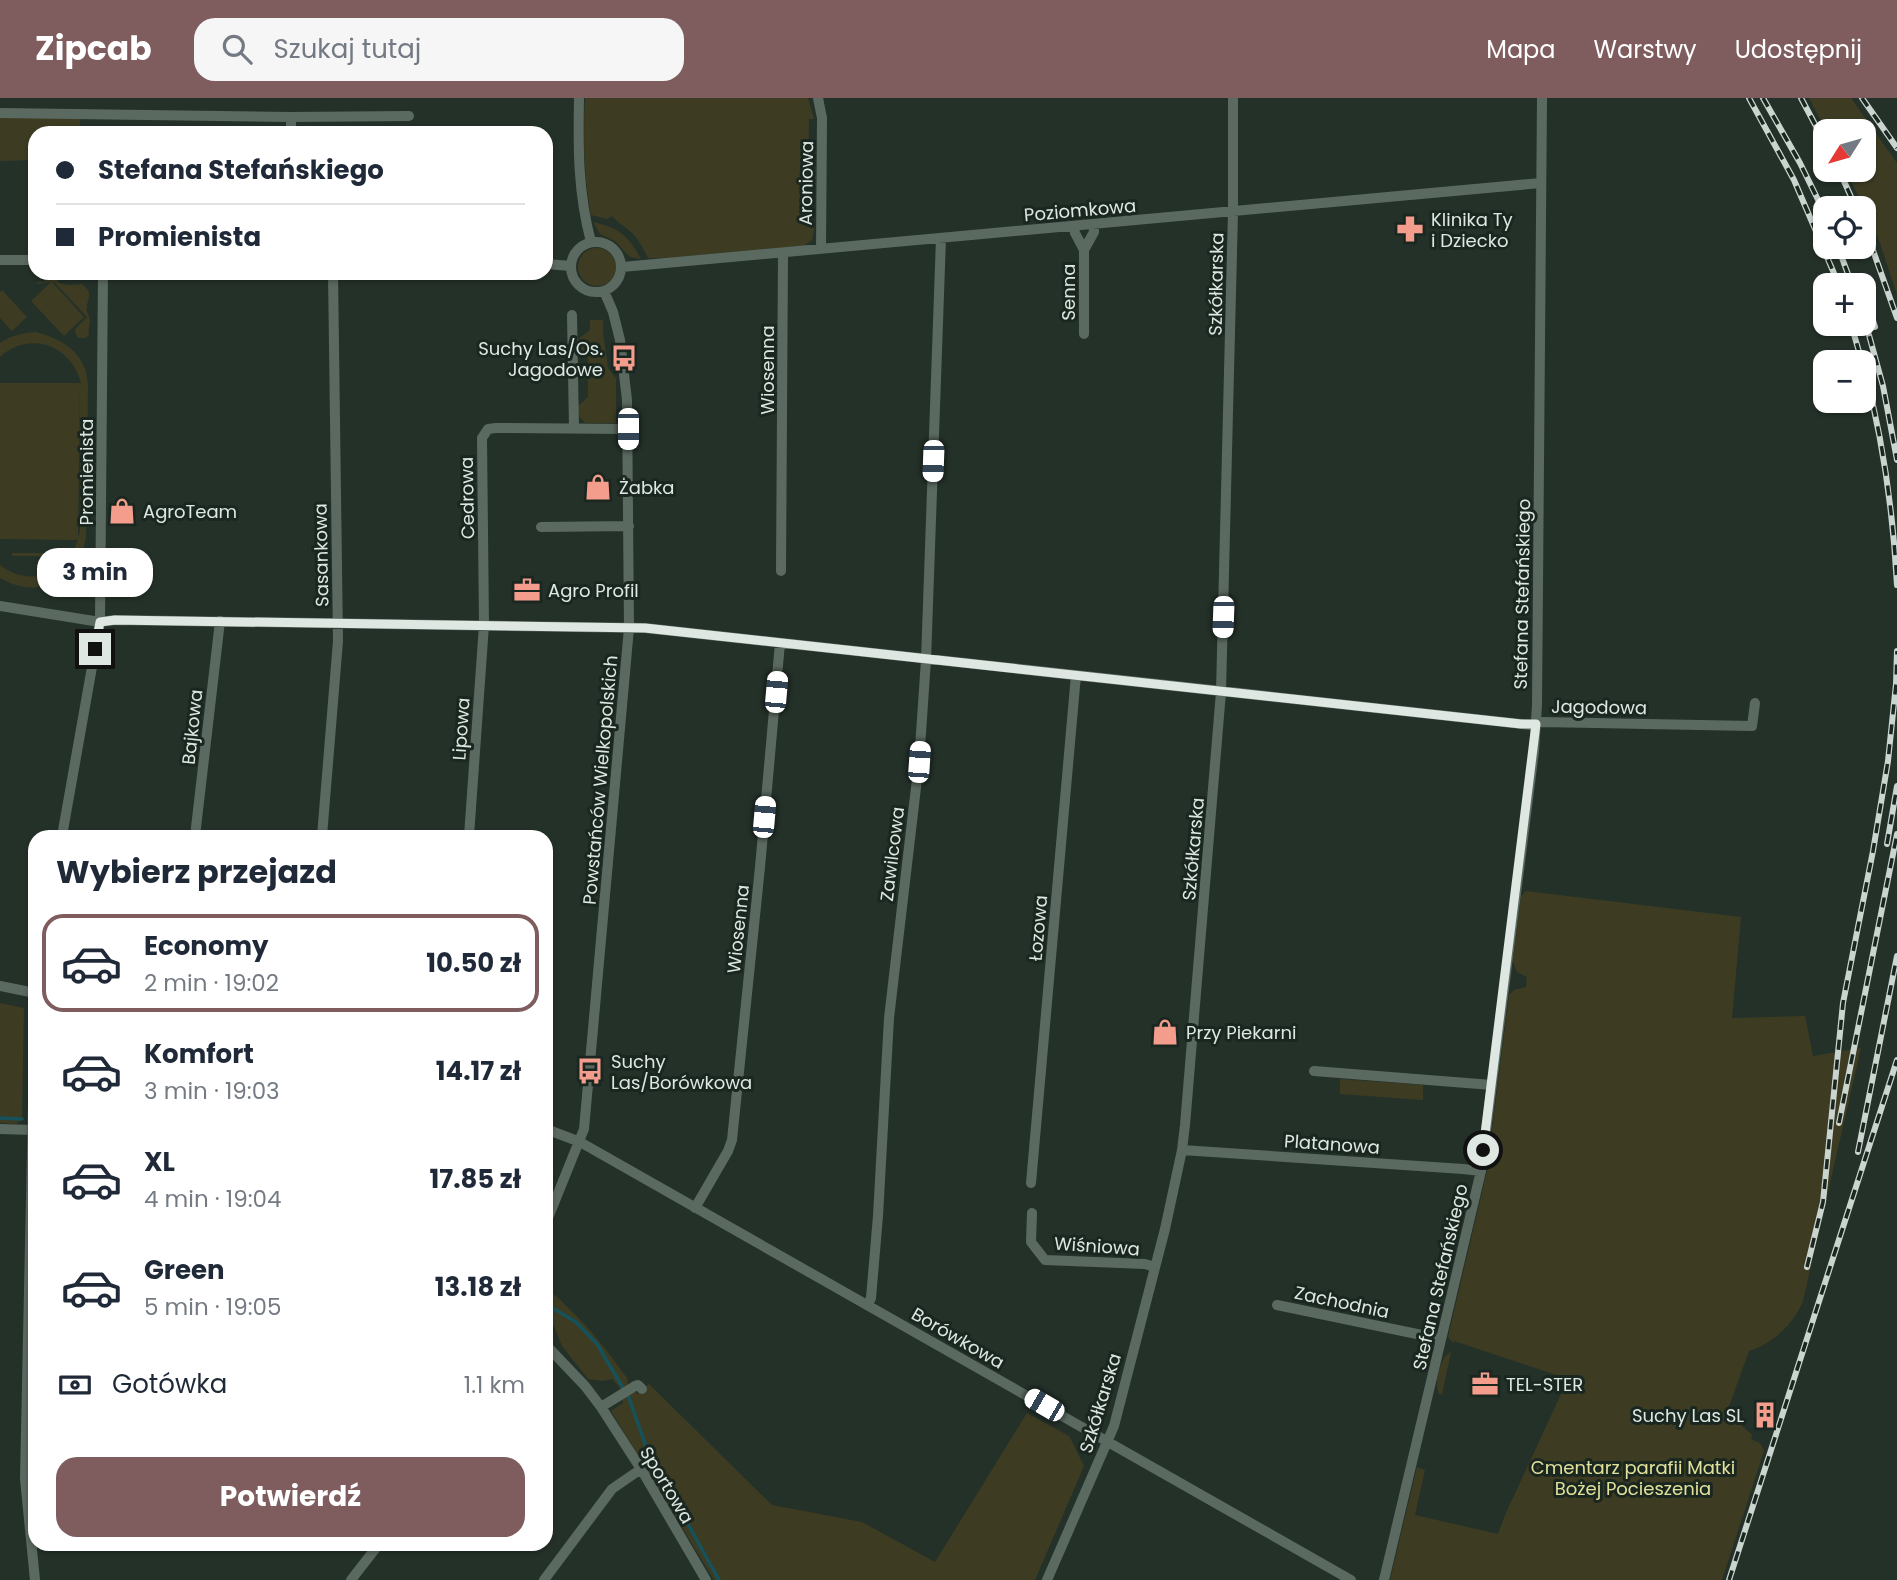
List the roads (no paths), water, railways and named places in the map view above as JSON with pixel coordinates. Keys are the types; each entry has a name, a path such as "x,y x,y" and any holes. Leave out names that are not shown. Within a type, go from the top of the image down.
{"street":[{"path":"579,98 580,183 591,242"},
{"name":"Aroniowa","path":"818,98 822,118"},
{"name":"Aroniowa","path":"821,249 822,118 825,98"},
{"name":"Szkółkarska","path":"1047,1580 1114,1426 1182,1150 1221,692 1233,212 1233,98"},
{"name":"Stefana Stefańskiego","path":"1384,1580 1481,1171 1536,724 1542,98"},
{"path":"0,113 409,116"},
{"path":"291,117 291,126"},
{"name":"Poziomkowa","path":"622,267 1541,183"},
{"name":"Senna","path":"1084,250 1094,232 1094,224"},
{"name":"Senna","path":"1074,226 1084,250 1084,334"},
{"name":"Zawilcowa","path":"868,1305 878,1216 889,1018 919,762 926,660 941,238"},
{"path":"591,242 612,247 618,253 622,267 615,285 596,293 581,288 572,274 571,266 579,248 591,242"},
{"name":"Wiosenna","path":"781,571 783,253"},
{"path":"0,260 28,260"},
{"path":"553,265 571,266"},
{"name":"Promienista","path":"63,830 100,622 103,280"},
{"name":"Sasankowa","path":"322,830 338,624 333,280"},
{"name":"Powstańców Wielkopolskich","path":"553,1206 584,1129 629,628 628,429 624,358 613,312 604,291"},
{"path":"572,315 574,428"},
{"name":"Cedrowa","path":"484,625 482,438 488,429 628,429"},
{"path":"541,527 629,526"},
{"name":"Jagodowa","path":"0,606 100,622 220,621 629,628 1521,724 1542,722 1752,726 1755,703"},
{"name":"Bajkowa","path":"196,830 220,621"},
{"name":"Lipowa","path":"469,830 484,625"},
{"name":"Wiosenna","path":"695,1208 732,1140 780,643"},
{"name":"Łozowa","path":"1031,1183 1076,676"},
{"path":"0,986 28,992"},
{"path":"1314,1072 1492,1085"},
{"path":"0,1129 28,1130"},
{"name":"Borówkowa","path":"553,1132 580,1142 1351,1580"},
{"name":"Platanowa","path":"1182,1150 1481,1171"},
{"name":"Wiśniowa","path":"1032,1213 1031,1242 1045,1260 1145,1264 1155,1267"},
{"name":"Zachodnia","path":"1277,1305 1441,1339"},
{"path":"28,1348 25,1479 28,1509"},
{"name":"Sportowa","path":"553,1352 585,1386 600,1407 706,1580"},
{"path":"600,1407 637,1388"},
{"path":"544,1580 612,1489 640,1469"},
{"path":"32,1551 35,1580"},
{"path":"352,1580 374,1551"}],"waterway":[{"path":"0,1118 22,1119"},
{"path":"553,1308 576,1322 597,1344 629,1398 648,1452 719,1580"}],"railway":[{"path":"1749,98 1794,180 1834,273"},
{"path":"1763,98 1816,196"},
{"path":"1801,98 1813,120"},
{"path":"1862,98 1897,148"},
{"path":"1844,182 1851,196"},
{"path":"1842,259 1848,273"},
{"path":"1876,259 1897,318"},
{"path":"1854,336 1859,350"},
{"path":"1869,336 1883,386 1897,460"},
{"path":"1875,413 1886,475 1897,585"},
{"path":"1807,1267 1823,1202 1843,1003 1888,761 1897,651"},
{"path":"1887,844 1897,786"},
{"path":"1839,1123 1897,834"},
{"path":"1858,1152 1897,956"},
{"path":"1729,1580 1897,1060"}],"place":[{"name":"Klinika Ty i Dziecko","path":"1410,229"},
{"name":"Suchy Las/Os. Jagodowe","path":"624,358"},
{"name":"Żabka","path":"598,487"},
{"name":"AgroTeam","path":"122,511"},
{"name":"Agro Profil","path":"527,590"},
{"name":"Przy Piekarni","path":"1165,1032"},
{"name":"Suchy Las/Borówkowa","path":"590,1071"},
{"name":"TEL-STER","path":"1485,1384"},
{"name":"Suchy Las SL","path":"1765,1415"}],"park label":[{"name":"Cmentarz parafii Matki Bożej Pocieszenia","path":"1633,1477"}]}
